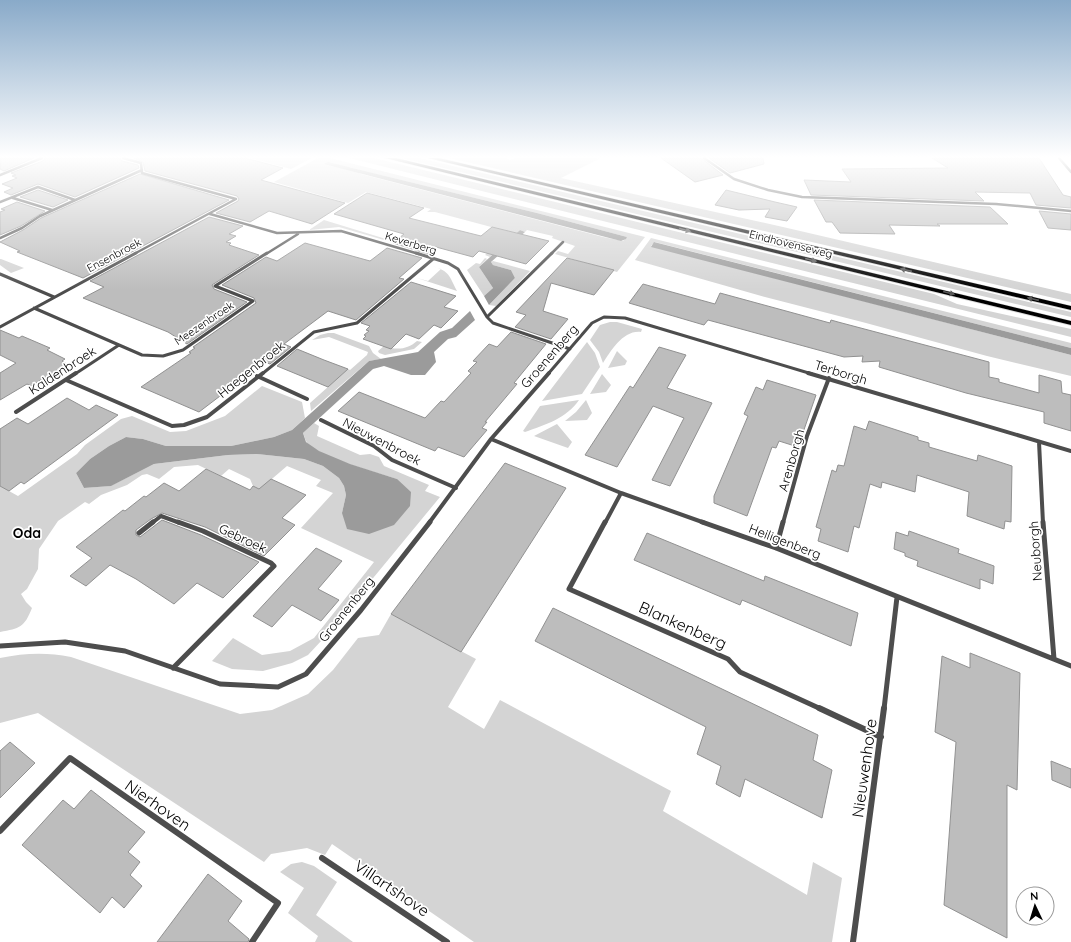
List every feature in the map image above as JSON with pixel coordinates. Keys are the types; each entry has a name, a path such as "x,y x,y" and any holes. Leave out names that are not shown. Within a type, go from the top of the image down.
{"main road":[{"name":"Eindhovenseweg","path":"570,202 1071,323"},
{"name":"Eindhovenseweg","path":"619,202 1071,308"}],"street":[{"path":"26,202 52,210"},
{"path":"0,238 22,228 40,216 70,202"},
{"name":"Ensenbroek","path":"0,327 231,202"},
{"path":"939,202 996,204 1071,211"},
{"name":"Keverberg","path":"210,214 276,233 298,234 321,231 341,231 448,263 458,269 487,317 493,323 570,349"},
{"name":"Meezenbroek","path":"34,308 142,355 153,357 170,355 183,350 253,301 215,286 298,234"},
{"path":"487,317 563,242"},
{"name":"Haegenbroek","path":"66,380 172,426 184,426 206,417 256,376 314,332 356,323 433,259"},
{"path":"0,274 54,297"},
{"name":"Groenenberg","path":"0,646 65,642 125,651 220,684 278,687 306,674 361,610 456,488 491,439 592,323 604,317"},
{"name":"Terborgh","path":"604,317 625,318 1071,451"},
{"name":"Kaldenbroek","path":"16,412 119,345"},
{"path":"256,376 307,399"},
{"name":"Arenborgh","path":"776,548 807,436 829,378"},
{"name":"Nieuwenbroek","path":"321,420 374,446 392,460 456,488"},
{"name":"Heiligenberg","path":"491,439 621,493 776,548 1071,666"},
{"name":"Neuborgh","path":"1039,442 1042,510 1054,659"},
{"name":"Blankenberg","path":"621,493 569,589 728,659 740,672 881,737"},
{"name":"Gebroek","path":"139,533 161,516 203,531 271,563 274,566 173,668"},
{"name":"Nieuwenhove","path":"853,942 881,737 897,597"},
{"name":"Nierhoven","path":"0,832 70,758 173,832 278,903 252,942"},
{"name":"Villartshove","path":"322,858 447,942"}],"shaded area":[{"path":"404,202 468,202 603,237 623,241 627,237 492,202 505,202 645,237 617,272 555,254 558,251 568,254 575,246 552,238 553,236 527,230 525,232 520,230 490,257 485,255 510,232 435,212 427,212 431,209"},
{"path":"470,202 492,202 627,237 621,241"},
{"path":"526,202 555,202 934,294 957,304 1071,329 1071,337"},
{"path":"586,202 605,202 1071,312 1071,317"},
{"path":"639,202 670,202 783,227 1071,294 1071,302"},
{"path":"324,220 386,239 384,240 339,227 309,230"},
{"path":"520,230 525,232 491,262 493,265 511,270 515,278 489,305 484,296 493,288 479,267"},
{"path":"651,238 1071,343 1071,348 655,242 651,246 1071,355 1071,376 987,356 765,297 635,260"},
{"path":"654,242 1071,348 1071,355 651,247"},
{"path":"485,258 487,259 479,267 493,288 484,296 467,270 476,263 480,264"},
{"path":"0,259 24,268 11,273 0,265"},
{"path":"493,261 530,271 496,306 489,305 515,278 511,270 493,265 491,262"},
{"path":"441,269 446,272 457,291 417,278 428,281"},
{"path":"470,311 475,320 456,337 448,339 434,352 436,362 425,375 411,375 384,366 373,369 303,433 306,442 319,451 350,464 397,479 411,492 410,506 394,525 369,534 347,529 342,513 346,495 344,486 339,478 323,466 304,459 257,454 228,455 154,464 111,486 84,488 76,473 90,459 126,437 143,439 166,446 231,446 274,437 292,430 369,361 418,352 440,332 452,328"},
{"path":"610,322 617,322 642,329 641,332 629,334 618,342 603,363 599,352 590,340 600,325"},
{"path":"334,333 369,346 373,353 381,359 369,361 311,411 310,403 348,369 350,370 367,355 368,352 329,337 312,340 320,335"},
{"path":"417,341 422,342 414,349 385,355 379,353 378,351 384,346 397,349 405,348"},
{"path":"587,342 595,353 600,367 582,394 542,401"},
{"path":"617,351 627,361 625,365 608,368"},
{"path":"602,374 611,385 606,392 590,394"},
{"path":"262,386 302,402 305,418 292,430 274,437 231,446 166,446 143,439 126,437 90,459 76,473 84,488 110,486 154,464 228,455 257,454 304,459 323,466 339,478 344,486 346,495 342,513 397,479 334,458 311,447 306,441 303,433 314,423 319,426 317,436 360,455 370,454 379,457 384,466 429,485 425,491 440,497 308,655 292,663 263,671 232,669 212,661 233,638 262,655 290,651 314,638 374,562 301,528 333,493 316,486 321,480 287,466 259,490 253,486 250,479 229,469 221,476 198,465 174,467 159,479 147,474 142,475 127,485 101,495 89,504 85,502 58,521 39,549 38,569 27,589 21,594 32,608 26,620 17,628 0,632 0,486 18,496 77,454 85,445 121,419 132,416 170,432 186,431 225,416"},
{"path":"579,400 568,412 555,420 540,427 525,432 523,431 540,406"},
{"path":"586,400 592,413 587,420 565,421 576,412"},
{"path":"557,424 572,442 568,448 534,436"},
{"path":"391,614 476,659 448,707 484,729 500,700 671,791 663,811 807,895 813,862 842,878 832,942 474,942 332,844 325,855 307,848 271,854 264,862 38,713 0,723 0,658 36,654 53,654 71,657 240,714 272,710 308,694 333,670 358,638 379,635"},
{"path":"302,862 314,866 337,882 316,915 353,942 315,942 318,936 288,913 304,888 280,872 291,864"}],"building":[{"path":"17,202 45,211 21,226 0,235 0,212 5,210 1,209"},
{"path":"36,202 64,202 53,207"},
{"path":"77,202 225,202 83,278 17,252 20,251 0,242 23,230 41,218"},
{"path":"236,202 345,203 312,224 269,211 250,222 216,213"},
{"path":"353,202 401,202 424,208 409,218 481,236 492,227 549,241 526,264 479,251 473,257 436,247 428,254 393,243 404,234 334,214"},
{"path":"717,202 776,202 797,207 787,221 765,217 770,209 739,210 715,205"},
{"path":"815,202 863,202 990,207 1008,224 937,224 940,226 889,225 895,234 840,233 832,222 826,222"},
{"path":"1034,202 1071,202 1071,208 1036,205"},
{"path":"1039,211 1071,214 1071,230 1048,228"},
{"path":"209,217 243,226 229,234 236,236 226,242 231,243 229,245 259,255 212,285 214,289 247,302 187,344 168,332 83,298 104,287 90,281"},
{"path":"305,243 370,261 387,248 422,258 399,278 404,279 356,320 328,311 284,344 291,347 270,364 260,360 220,391 224,393 199,412 141,387 191,353 189,352 195,348 193,347 256,303 254,298 222,285 266,257 277,261"},
{"path":"567,258 614,270 594,295 551,283 543,311 568,319 551,339 515,327 526,315 516,312"},
{"path":"411,282 456,296 444,307 458,311 441,328 434,325 419,339 406,334 391,349 363,339 366,336 364,335 369,331 366,330 370,326 361,323"},
{"path":"643,284 715,304 720,293 830,323 831,320 989,362 989,377 999,379 999,382 1039,393 1039,375 1061,381 1062,393 1071,395 1071,431 1044,423 1044,412 966,393 879,367 880,361 862,362 863,356 844,357 708,320 704,325 629,303"},
{"path":"0,330 19,338 22,336 50,348 47,350 65,359 62,361 67,364 31,386 27,384 0,400 0,373 16,363 0,355"},
{"path":"511,332 546,344 514,383 517,384 485,422 487,422 482,428 487,430 464,457 438,447 435,451 338,411 359,392 425,418 441,401 444,402 471,373 468,371 477,362 473,361 489,344 497,347"},
{"path":"659,347 686,355 667,388 712,403 670,486 652,480 684,418 653,406 617,467 585,455 630,386 633,388"},
{"path":"297,349 348,369 328,387 277,366"},
{"path":"767,380 816,395 798,447 779,441 776,448 772,447 747,516 714,503 714,496 748,416 744,414 756,387 763,390"},
{"path":"67,398 89,410 96,405 118,415 24,484 21,482 9,491 0,486 0,429 17,418 28,424"},
{"path":"869,421 918,437 918,440 929,443 929,447 977,461 978,455 1012,466 1011,522 1005,521 1004,529 967,516 969,492 917,475 915,492 882,482 881,488 870,484 859,528 854,526 848,552 818,541 821,529 816,527 832,470 836,472 838,465 844,466 854,426 866,430"},
{"path":"505,463 566,488 461,652 391,614"},
{"path":"206,469 250,490 253,486 259,489 271,479 306,495 282,518 295,525 264,556 205,527 162,513 136,530 136,535 140,537 162,520 201,535 259,562 223,598 197,583 174,604 136,579 110,565 86,586 70,576 92,558 76,547 123,510 125,511 164,483 179,491"},
{"path":"909,531 959,549 958,553 994,566 993,584 980,579 980,589 917,566 918,561 905,556 905,553 894,549 896,532 908,536"},
{"path":"647,533 764,581 765,576 858,613 851,646 742,600 740,605 634,560"},
{"path":"316,548 342,561 318,589 339,600 321,621 292,605 272,627 253,616"},
{"path":"553,608 818,735 813,760 832,770 822,818 745,779 740,797 716,784 721,766 697,754 706,727 535,641"},
{"path":"970,653 1020,673 1017,790 1007,785 1007,938 944,905 956,742 935,732 942,656 970,668"},
{"path":"10,742 35,763 0,798 0,751"},
{"path":"1051,761 1071,769 1071,788 1052,780"},
{"path":"91,790 145,832 128,852 140,862 130,875 142,886 124,908 112,897 100,913 22,845 63,800 74,809"},
{"path":"208,874 242,901 228,921 249,939 248,942 157,942"}],"district":[{"name":"Oda","path":"27,533"}]}
